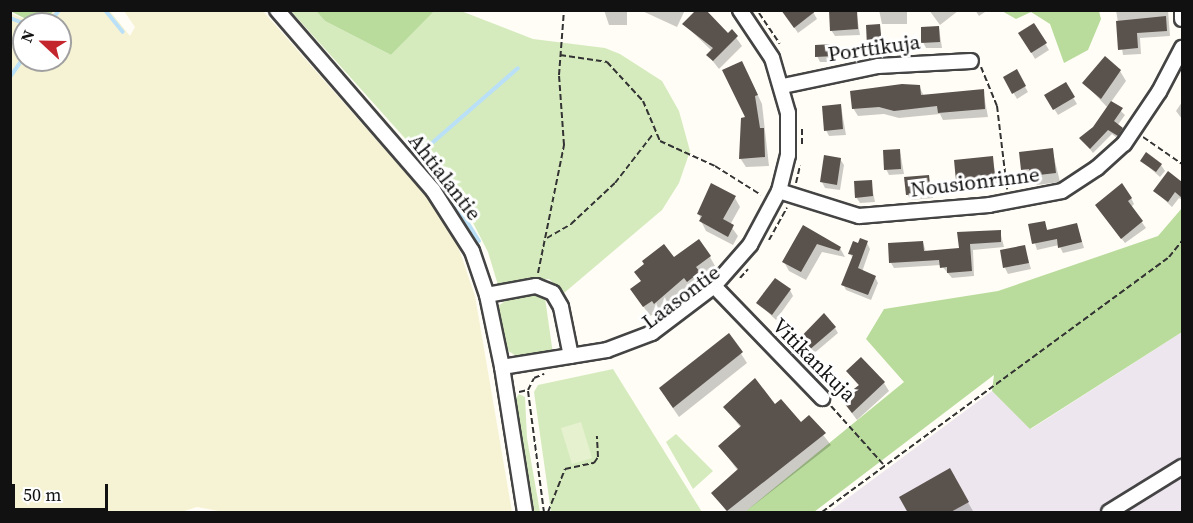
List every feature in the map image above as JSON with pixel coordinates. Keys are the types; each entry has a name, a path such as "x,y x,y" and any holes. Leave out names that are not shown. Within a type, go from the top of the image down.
{"street":[{"name":"Ahtialantie","path":"277,10 451,214 472,251 487,295 502,367 525,513"},
{"name":"Laasontie","path":"502,367 607,350 652,333 714,286 750,245 782,196 789,140 783,86 766,48 740,10"},
{"path":"1182,10 1182,19"},
{"name":"Nousionrinne","path":"782,196 860,216 1009,202 1062,191 1113,154 1147,112 1182,48"},
{"name":"Porttikuja","path":"783,86 878,66 971,60"},
{"path":"487,295 536,286 553,293 561,307 571,356"},
{"name":"Vitikankuja","path":"714,286 822,398"},
{"path":"1109,513 1182,467"}],"path":[{"path":"538,273 547,238 564,145 560,55 564,10"},
{"path":"757,10 782,49"},
{"path":"560,55 598,58 615,68 643,101 654,133 660,141 782,196"},
{"path":"971,60 987,74 997,106 1009,202"},
{"path":"765,245 782,196 802,156 802,123"},
{"path":"547,238 571,224 615,183 654,133"},
{"path":"1141,136 1182,164"},
{"path":"822,513 883,464 1169,257 1182,241"},
{"name":"Laasontie","path":"738,280 750,266"},
{"path":"546,513 528,390 534,378 549,373"},
{"path":"507,394 528,390"},
{"name":"Vitikankuja","path":"822,398 883,464"},
{"path":"546,513 566,469 594,463 598,457 597,436"}],"shaded area":[{"path":"110,11 130,36 135,27 124,11 263,11 430,201 458,246 475,296 512,512 224,512 197,507 181,512 11,512 10,13 12,14 12,72 72,72 72,12 52,12"},
{"path":"1182,332 1182,512 829,512 992,391 1031,429"}],"green space":[{"path":"11,10 53,11 52,12 12,12"},
{"path":"434,10 461,11 533,39 605,48 620,54 662,81 679,111 690,151 679,183 662,210 564,293 549,279 498,285 488,252 471,219 436,173 291,11 316,11 325,21 391,55"},
{"path":"316,11 434,11 391,55 325,21"},
{"path":"1002,11 1099,11 1101,19 1088,50 1064,63 1050,24 1031,12 1016,19"},
{"path":"1182,208 1182,332 1030,429 992,391 994,375 814,512 745,512 904,382 866,339 884,309 998,291 1158,236"},
{"path":"531,295 545,298 553,354 518,357 505,349 498,306 510,298"},
{"path":"613,369 702,512 551,512 534,392 538,385"},
{"path":"519,394 525,397 527,438 540,512 532,512 513,402"},
{"path":"581,422 592,458 572,464 561,428"},
{"path":"676,434 713,471 693,489 666,442"}],"building":[{"path":"696,10 706,10 728,33 732,29 738,36 713,61 706,55 713,48 682,24"},
{"path":"781,10 817,10 794,28"},
{"path":"829,10 857,10 858,29 830,31"},
{"path":"1166,16 1167,31 1137,33 1138,48 1118,50 1116,21"},
{"path":"1034,23 1047,43 1031,53 1018,33"},
{"path":"880,24 882,46 867,46 866,25"},
{"path":"939,26 940,42 921,43 921,27"},
{"path":"834,44 835,56 815,57 815,45"},
{"path":"1105,56 1121,70 1101,99 1082,83"},
{"path":"742,61 758,95 755,96 760,128 764,128 765,157 739,159 741,118 745,117 722,70"},
{"path":"1017,69 1026,86 1012,94 1003,77"},
{"path":"1066,82 1075,97 1053,110 1044,95"},
{"path":"902,84 920,85 921,95 984,89 985,109 938,113 937,106 894,111 879,107 852,109 850,91"},
{"path":"1111,101 1123,108 1114,121 1123,128 1118,136 1108,130 1090,149 1079,138 1093,127"},
{"path":"841,104 843,129 824,131 822,106"},
{"path":"1053,148 1056,173 1030,176 1029,169 1021,170 1019,152"},
{"path":"900,149 901,169 884,170 883,150"},
{"path":"1146,152 1162,164 1156,172 1140,161"},
{"path":"824,155 841,158 837,185 820,182"},
{"path":"993,156 995,178 956,181 954,160"},
{"path":"1168,171 1182,182 1182,198 1175,192 1168,202 1153,191"},
{"path":"929,175 931,193 906,195 904,177"},
{"path":"872,180 873,196 855,198 854,181"},
{"path":"711,183 736,196 723,219 734,225 728,237 699,221 702,216 697,214"},
{"path":"1122,183 1132,198 1128,201 1143,221 1121,239 1095,205"},
{"path":"1045,221 1047,230 1077,223 1082,242 1058,248 1057,239 1032,244 1028,224"},
{"path":"803,225 841,247 839,251 817,244 801,272 782,262"},
{"path":"1001,230 1001,242 970,244 972,271 947,273 947,267 940,268 939,260 889,263 888,243 923,241 924,251 959,248 957,232"},
{"path":"860,238 868,241 858,268 876,276 868,295 841,285 853,255 848,254 853,241 858,243"},
{"path":"699,239 711,256 696,267 700,272 687,282 684,278 654,304 652,301 643,307 630,289 641,281 634,272 644,264 642,261 664,244 674,257"},
{"path":"1025,245 1029,263 1003,268 1000,250"},
{"path":"775,278 791,289 772,315 756,303"},
{"path":"824,313 836,327 801,357 792,346"},
{"path":"729,333 743,352 673,408 659,388"},
{"path":"861,357 885,382 852,413 841,399 859,385 846,371"},
{"path":"755,378 775,404 781,399 801,422 809,415 826,433 727,511 711,493 738,469 718,446 741,426 723,407"},
{"path":"950,468 969,502 949,513 908,513 899,497"}],"waterway":[{"path":"105,10 123,32"},
{"path":"479,241 458,207 416,157 518,68"},
{"path":"10,77 14,72"}]}
